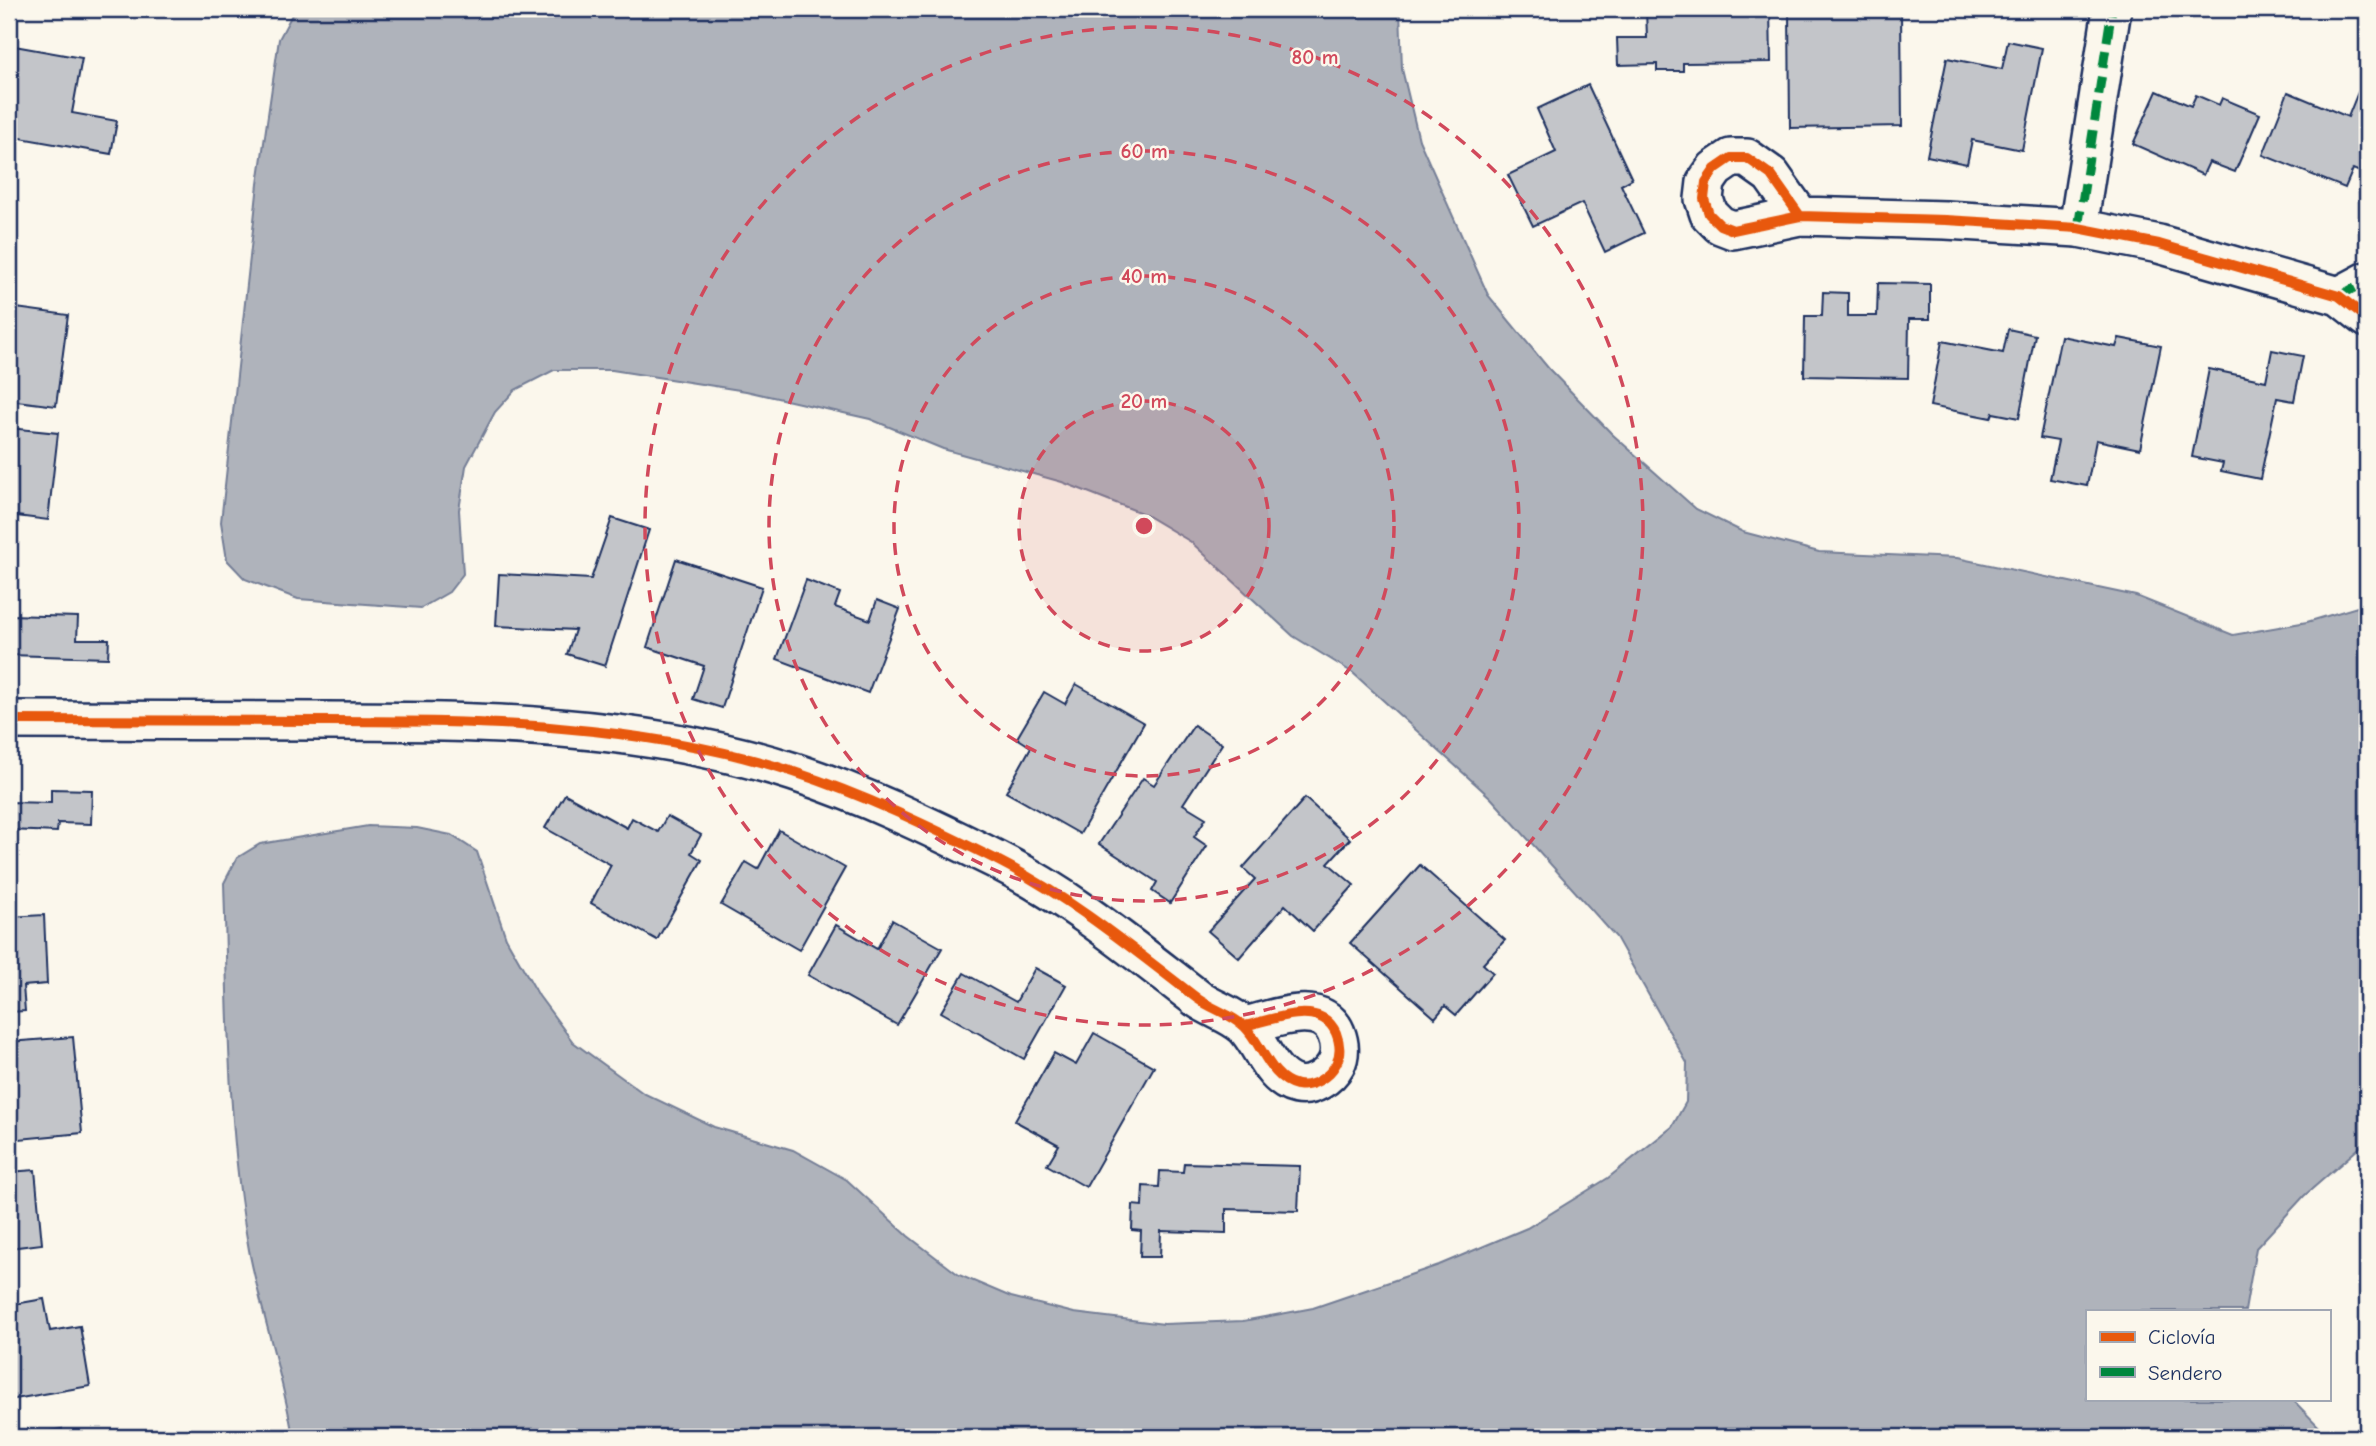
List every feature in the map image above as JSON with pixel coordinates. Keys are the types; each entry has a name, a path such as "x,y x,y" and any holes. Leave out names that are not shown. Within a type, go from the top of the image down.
{"street":[{"path":"2078,228 2112,9"},
{"path":"1800,216 1946,220 2078,228 2159,244 2358,299"},
{"path":"9,720 421,721 577,728 693,747 743,759 793,772 920,821 1019,871 1090,916 1210,1008 1244,1026"}],"shaded area":[{"path":"295,9 1400,9 1402,69 1419,140 1488,295 1549,369 1612,434 1696,509 1743,532 1819,552 1957,558 2136,596 2233,635 2307,622 2367,604 2367,1141 2304,1196 2256,1248 2245,1310 2086,1310 2086,1400 2293,1400 2329,1437 293,1437 249,1250 232,1113 224,883 237,858 260,844 368,826 417,828 451,835 477,852 506,938 539,996 573,1042 643,1093 714,1127 793,1150 847,1180 908,1236 959,1275 1011,1297 1074,1313 1164,1324 1243,1321 1313,1308 1439,1265 1527,1228 1608,1178 1672,1127 1686,1102 1687,1063 1616,937 1491,798 1353,673 1293,636 1191,542 1144,514 1062,482 943,449 870,419 746,391 612,370 554,370 515,390 495,412 466,466 459,510 463,574 449,592 421,608 298,599 245,579 227,560 221,522 258,184 279,39"}],"building":[{"path":"1646,9 1770,9 1771,62 1683,63 1683,71 1657,71 1657,64 1618,65 1617,38 1647,38"},
{"path":"1789,9 1901,9 1902,126 1790,128"},
{"path":"2008,41 2042,48 2022,150 1972,140 1967,164 1927,156 1947,58 2002,69"},
{"path":"9,45 82,58 72,113 117,121 111,154 9,136"},
{"path":"1588,85 1632,179 1621,185 1644,233 1605,252 1582,203 1533,226 1508,175 1556,152 1537,109"},
{"path":"2157,91 2191,106 2196,95 2219,105 2222,98 2260,114 2235,172 2209,162 2203,175 2133,144"},
{"path":"2288,92 2348,117 2358,92 2367,96 2367,175 2353,169 2345,188 2263,155"},
{"path":"1878,283 1930,284 1930,319 1909,319 1908,378 1804,376 1805,316 1822,316 1823,292 1848,293 1848,316 1877,316"},
{"path":"9,307 68,315 56,406 9,400"},
{"path":"2008,329 2035,335 2019,418 1993,413 1991,418 1930,406 1942,341 2003,353"},
{"path":"2061,336 2116,347 2119,338 2161,346 2140,449 2096,440 2087,486 2050,479 2058,441 2040,438"},
{"path":"2272,350 2303,356 2294,401 2277,398 2260,479 2221,471 2223,463 2192,457 2209,369 2266,381"},
{"path":"9,428 58,433 48,520 9,515"},
{"path":"612,518 649,530 605,666 567,654 575,630 496,626 499,574 591,579"},
{"path":"676,559 762,587 722,708 693,699 704,666 647,647"},
{"path":"806,580 840,593 835,607 870,620 877,600 900,609 868,693 777,659"},
{"path":"9,615 78,617 77,639 109,639 108,658 9,655"},
{"path":"1076,684 1144,723 1080,834 1006,792 1031,747 1017,738 1044,692 1065,704"},
{"path":"1194,725 1222,744 1183,804 1206,818 1194,837 1207,846 1170,903 1152,891 1157,882 1099,844 1143,778 1154,785"},
{"path":"51,789 92,790 91,824 58,823 57,832 9,830 9,802 51,803"},
{"path":"565,794 627,828 632,818 658,832 667,816 701,835 691,853 702,860 657,940 591,903 611,865 545,828"},
{"path":"1305,798 1350,839 1328,863 1354,885 1313,931 1285,905 1239,958 1208,931 1255,879 1243,868"},
{"path":"779,830 845,868 799,950 721,905 746,862 758,869"},
{"path":"1420,865 1505,940 1483,964 1493,973 1456,1015 1445,1006 1435,1018 1350,943"},
{"path":"44,915 47,984 23,986 25,1011 9,1012 9,917"},
{"path":"892,920 942,948 897,1025 808,975 836,925 877,949"},
{"path":"1035,968 1066,985 1024,1059 941,1012 964,973 1016,1002"},
{"path":"1094,1033 1154,1067 1086,1187 1047,1165 1059,1145 1015,1121 1054,1053 1076,1065"},
{"path":"73,1037 82,1133 9,1140 9,1042"},
{"path":"1184,1163 1300,1166 1298,1211 1226,1209 1226,1233 1161,1231 1160,1257 1140,1257 1141,1231 1132,1230 1133,1205 1142,1206 1143,1186 1159,1187 1160,1171 1183,1172"},
{"path":"35,1170 42,1244 10,1248 9,1264 9,1172"},
{"path":"44,1299 50,1331 80,1326 90,1386 9,1400 9,1305"},
{"path":"62,1429 63,1437 14,1437"}],"marked path":[{"path":"2078,228 2112,9"},
{"path":"2339,296 2367,281"}],"cycle path":[{"path":"1800,216 1771,175 1747,158 1731,158 1715,169 1706,182 1704,199 1709,214 1720,225 1733,230 1800,216 1946,220 2078,228 2159,244 2339,296 2367,318"},
{"path":"9,720 503,724 621,734 737,756 794,772 872,801 997,860 1050,890 1198,999 1245,1027 1273,1068 1288,1081 1297,1085 1314,1083 1329,1073 1338,1060 1336,1033 1329,1022 1319,1016 1295,1014 1244,1026"}]}
